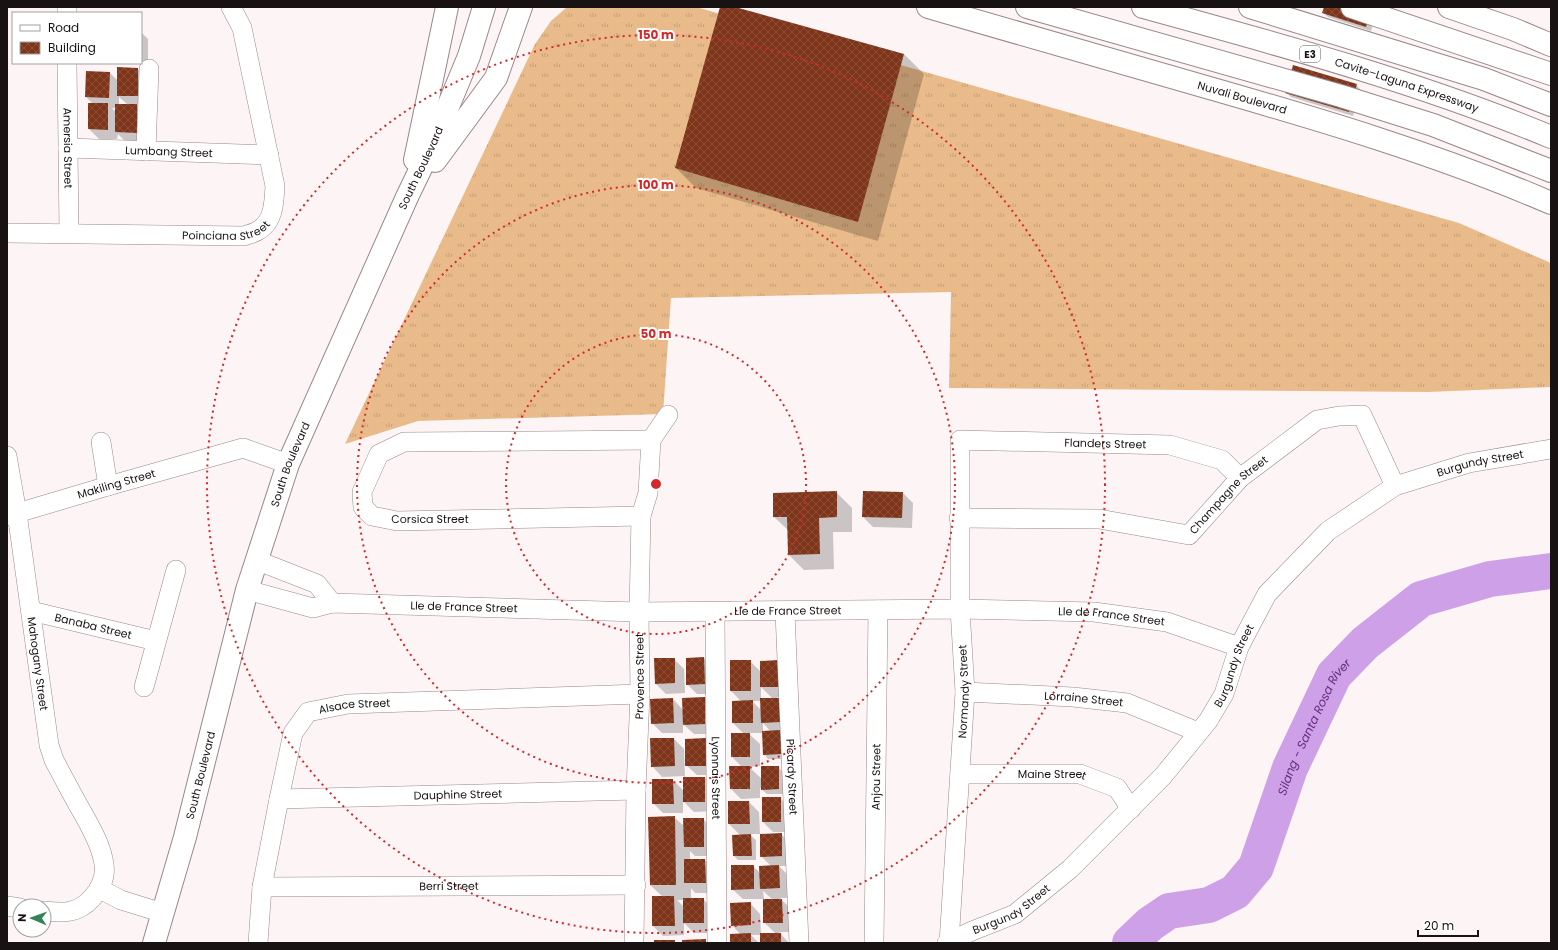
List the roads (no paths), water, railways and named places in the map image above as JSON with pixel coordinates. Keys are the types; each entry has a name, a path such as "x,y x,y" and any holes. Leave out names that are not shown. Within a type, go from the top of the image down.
{"main road":[{"path":"407,197 447,7"},
{"name":"South Boulevard","path":"154,943 185,837 247,590 286,470 463,74 475,40 484,7"},
{"path":"407,197 496,78 522,7"},
{"name":"Nuvali Boulevard","path":"928,7 1300,114 1407,147 1509,184 1551,203"},
{"path":"1027,7 1348,98 1433,125 1551,170"},
{"name":"Cavite–Laguna Expressway","path":"1144,7 1293,49 1400,82 1475,107 1551,138"},
{"path":"1250,7 1484,79 1551,105"},
{"path":"1352,7 1551,74"},
{"path":"1449,7 1513,29 1551,45"}],"street":[{"name":"Poinciana Street","path":"7,233 244,236 260,230 271,218 275,186 242,28 231,7"},
{"name":"Amersia Street","path":"67,64 69,233"},
{"path":"146,151 149,69"},
{"name":"Lumbang Street","path":"68,148 269,155"},
{"name":"Provence Street","path":"634,943 636,885 636,790 640,694 638,612 641,516 648,493 652,440 668,415"},
{"name":"Champagne Street","path":"959,518 1099,519 1189,535 1240,478 1317,420 1339,416 1362,416 1395,486"},
{"name":"Corsica Street","path":"641,516 397,521 372,516 363,507 362,492 379,454 404,442 652,440"},
{"name":"Flanders Street","path":"960,440 1170,445 1222,460 1240,478"},
{"name":"Normandy Street","path":"948,943 960,774 964,692 960,609 960,440"},
{"path":"101,442 108,486"},
{"name":"Burgundy Street","path":"948,943 972,931 1015,914 1070,869 1163,776 1208,721 1224,694 1239,647 1267,594 1328,531 1395,486 1469,463 1551,449"},
{"name":"Makiling Street","path":"12,514 226,452 286,470"},
{"name":"Mahogany Street","path":"7,456 12,514 31,611 49,745 54,760 97,840 104,860 104,876 100,889"},
{"path":"256,560 317,584 332,603"},
{"path":"144,688 176,570"},
{"name":"Lle de France Street","path":"247,590 313,608 332,603 638,612 785,612 960,609 1094,612 1167,622 1239,647"},
{"name":"Anjou Street","path":"874,943 878,610"},
{"name":"Banaba Street","path":"31,611 156,641"},
{"name":"Lyonnais Street","path":"715,612 717,943"},
{"name":"Picardy Street","path":"785,612 799,943"},
{"name":"Lorraine Street","path":"964,692 1073,697 1127,703 1198,732"},
{"name":"Alsace Street","path":"258,943 262,887 293,733 308,712 348,704 640,694"},
{"name":"Maine Street","path":"960,774 1080,774 1117,788 1131,809"},
{"name":"Dauphine Street","path":"279,799 636,790"},
{"name":"Berri Street","path":"262,887 636,885"},
{"path":"52,912 63,913 77,910 88,903 100,889 121,900 163,913"}],"waterway":[{"name":"Silang - Santa Rosa River","path":"1130,943 1150,924 1169,911 1209,905 1235,892 1256,867 1290,768 1334,675 1365,643 1421,599 1490,579 1551,571"}]}
